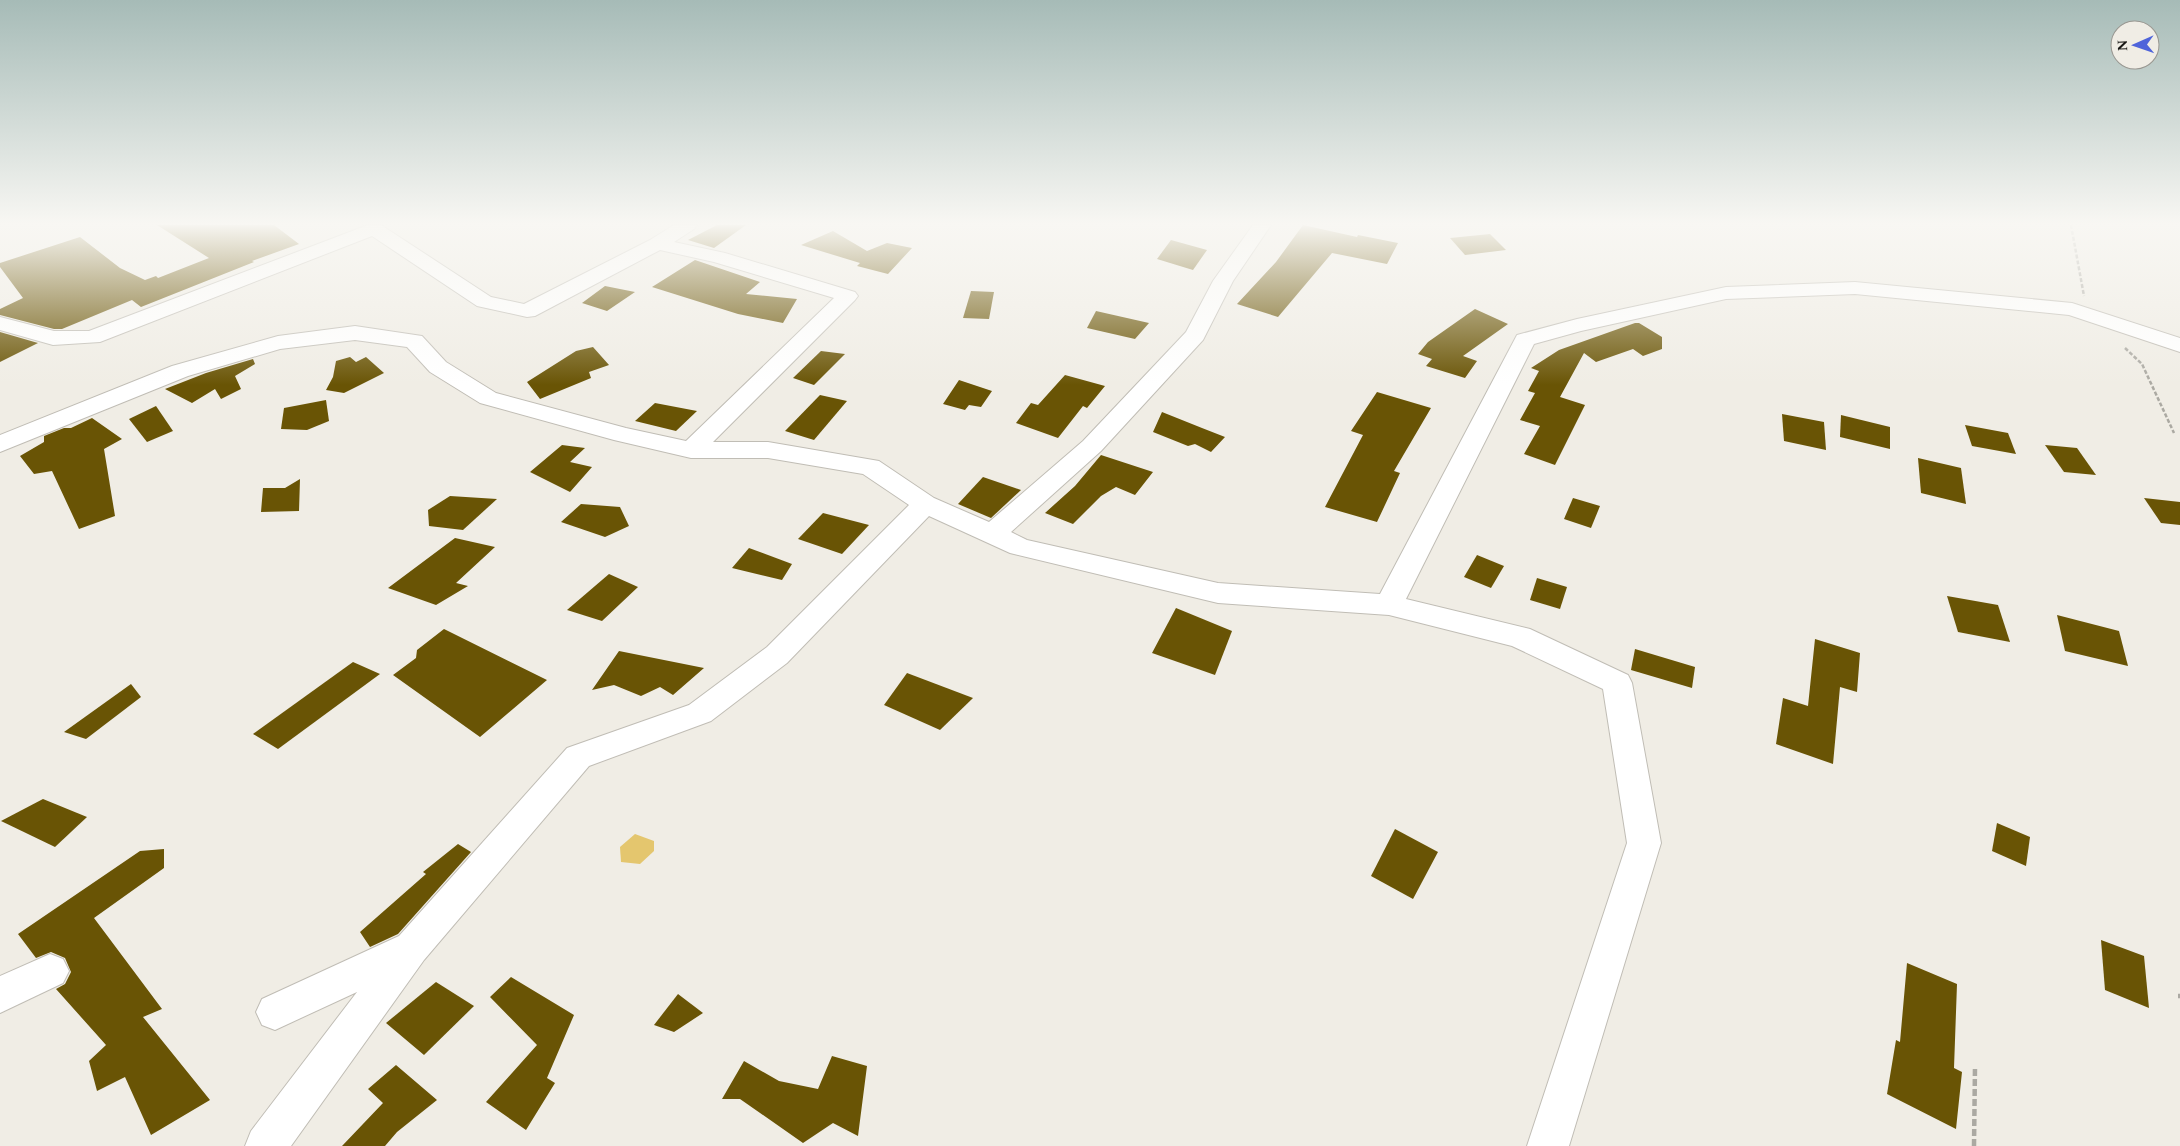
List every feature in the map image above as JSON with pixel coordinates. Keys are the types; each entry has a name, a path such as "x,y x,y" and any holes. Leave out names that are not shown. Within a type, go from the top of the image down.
{"street":[{"path":"0,323 53,338 92,337 241,278"},
{"path":"450,278 484,302 527,311 590,278"},
{"path":"691,450 848,296 790,278"},
{"path":"992,534 1092,446 1195,335 1225,278"},
{"path":"1389,605 1525,340 1577,324 1726,293 1855,288 2072,309 2087,312 2180,345"},
{"path":"0,444 180,371 278,342 354,333 414,341 438,367 488,398 623,435 691,450 768,450 870,467 925,504 1020,547 1218,593 1389,605 1520,637 1617,683 1644,843 1548,1146"},
{"path":"266,1146 412,948 578,757 700,713 776,655 925,504"},
{"path":"275,1012 412,948"},
{"path":"0,995 50,971"}],"path":[{"path":"2081,278 2087,312"},
{"path":"2121,344 2142,364 2174,432"},
{"path":"1974,1146 1975,1067"}],"shaded area":[{"path":"635,834 654,841 654,851 640,864 621,862 620,847"}],"building":[{"path":"9,278 145,280 213,278 141,307 132,300 62,329 54,329 0,315 0,309 23,298"},
{"path":"666,278 750,278 760,282 746,294 797,299 783,323 738,314 652,287"},
{"path":"1261,278 1311,278 1278,317 1237,304"},
{"path":"605,286 635,292 607,311 582,303"},
{"path":"971,291 994,292 989,319 963,318"},
{"path":"1475,309 1508,324 1463,356 1477,361 1465,378 1426,366 1432,359 1418,354 1428,342"},
{"path":"1096,311 1149,323 1135,339 1087,328"},
{"path":"1639,323 1662,337 1662,349 1643,356 1633,349 1596,362 1584,353 1560,397 1585,405 1555,465 1524,454 1540,426 1520,420 1535,393 1528,391 1539,371 1531,368 1559,350"},
{"path":"0,332 38,343 0,362"},
{"path":"593,347 609,365 589,372 591,378 540,399 527,382 576,351"},
{"path":"821,351 845,354 814,385 793,378"},
{"path":"350,357 356,362 366,357 384,373 344,393 326,390 333,377 336,361"},
{"path":"253,359 255,364 235,376 241,389 221,399 215,389 192,403 165,389 206,373"},
{"path":"1065,375 1105,386 1087,408 1083,406 1058,438 1016,423 1031,403 1038,405"},
{"path":"959,380 992,391 981,407 969,405 965,410 943,404"},
{"path":"1377,392 1431,408 1394,471 1400,473 1377,522 1325,507 1363,435 1351,431"},
{"path":"820,395 847,401 814,440 785,431"},
{"path":"326,400 329,421 307,430 281,429 284,408"},
{"path":"655,403 697,411 676,431 635,421"},
{"path":"156,406 173,431 147,442 129,419"},
{"path":"1162,412 1225,437 1211,452 1195,444 1188,446 1153,432"},
{"path":"1782,414 1824,422 1826,450 1784,441"},
{"path":"1841,415 1890,427 1890,449 1840,437"},
{"path":"92,418 122,439 104,449 115,516 79,529 52,471 34,474 20,456 44,442 44,436 64,428 71,428"},
{"path":"1965,425 2008,433 2016,454 1972,446"},
{"path":"562,445 585,448 570,462 592,467 570,492 530,472"},
{"path":"2045,445 2077,448 2096,475 2064,472"},
{"path":"1101,455 1153,472 1135,495 1116,487 1101,496 1073,524 1045,513 1075,486"},
{"path":"1918,458 1961,468 1966,504 1921,493"},
{"path":"983,477 1021,490 991,518 958,504"},
{"path":"300,479 299,511 261,512 263,488 285,488"},
{"path":"450,496 497,499 463,530 429,526 428,510"},
{"path":"1573,498 1600,506 1591,528 1564,519"},
{"path":"2144,498 2180,502 2180,525 2161,523"},
{"path":"581,504 620,507 629,526 605,537 561,522"},
{"path":"823,513 869,525 842,554 798,539"},
{"path":"455,538 495,547 456,583 468,586 436,605 388,588"},
{"path":"749,548 792,564 782,580 732,568"},
{"path":"1477,555 1504,566 1491,588 1464,577"},
{"path":"609,574 638,587 602,621 567,610"},
{"path":"1537,578 1567,587 1560,609 1530,600"},
{"path":"1947,596 1998,605 2010,642 1958,632"},
{"path":"1176,608 1232,631 1215,675 1152,653"},
{"path":"2057,615 2119,631 2128,666 2065,651"},
{"path":"444,629 547,680 480,737 393,675 416,658 417,650"},
{"path":"1815,639 1860,653 1857,692 1840,687 1833,764 1776,744 1783,698 1808,706"},
{"path":"1635,649 1695,667 1692,688 1631,670"},
{"path":"619,651 704,668 673,695 660,687 641,696 614,685 592,690"},
{"path":"353,662 380,674 278,749 253,734"},
{"path":"907,673 973,698 940,730 884,705"},
{"path":"131,684 141,697 86,739 64,732"},
{"path":"43,799 87,817 55,847 1,821"},
{"path":"1997,823 2030,837 2026,866 1992,851"},
{"path":"1395,829 1438,852 1413,899 1371,876"},
{"path":"458,844 471,852 398,934 370,947 360,932 426,874 423,872"},
{"path":"164,849 164,868 94,918 162,1009 143,1017 210,1100 151,1135 125,1077 97,1091 89,1061 106,1045 56,989 65,984 71,972 65,958 51,952 36,958 18,934 140,851"},
{"path":"2101,940 2144,956 2149,1008 2105,990"},
{"path":"1907,963 1957,984 1954,1068 1962,1072 1956,1129 1887,1094 1896,1040 1900,1042"},
{"path":"511,977 574,1015 547,1078 555,1083 526,1130 486,1102 537,1045 490,997"},
{"path":"436,982 474,1006 424,1055 386,1023"},
{"path":"678,994 703,1013 674,1032 654,1025"},
{"path":"832,1056 867,1066 858,1136 833,1123 803,1143 740,1099 722,1099 744,1061 779,1081 818,1089"},
{"path":"396,1065 437,1100 397,1132 385,1146 342,1146 383,1103 368,1089"}]}
